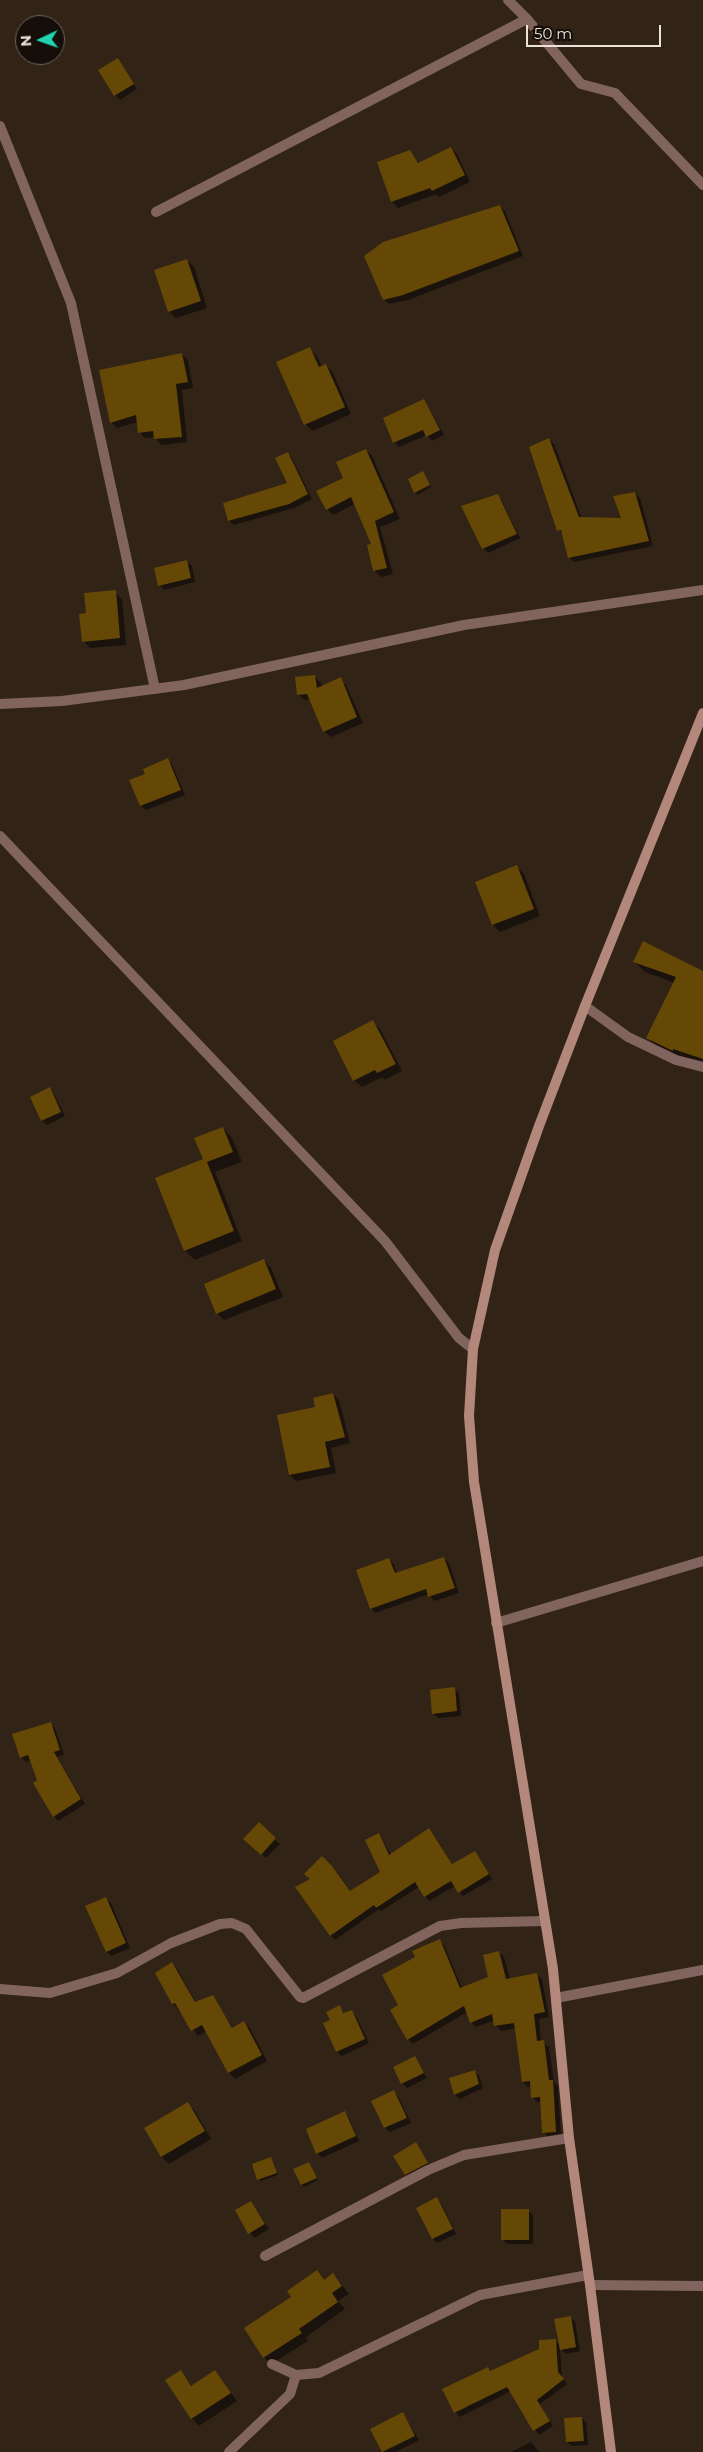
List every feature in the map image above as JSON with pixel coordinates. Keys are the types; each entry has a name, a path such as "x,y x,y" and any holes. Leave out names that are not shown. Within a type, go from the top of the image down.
{"street":[{"path":"508,0 527,19 581,84 615,93 703,185"},
{"path":"156,212 527,19"},
{"path":"0,126 71,303 155,689"},
{"path":"0,704 62,701 184,685 464,625 703,590"},
{"path":"611,2452 569,2138 556,1998 474,1482 469,1416 474,1348 495,1250 539,1126 585,1006 703,713"},
{"path":"0,836 385,1241 459,1338 474,1348"},
{"path":"585,1006 628,1037 676,1060 703,1068"},
{"path":"496,1623 703,1561"},
{"path":"0,1990 50,1993 117,1973 171,1943 220,1924 232,1923 246,1929 300,1997 303,1998 440,1926 461,1923 545,1921"},
{"path":"556,1998 703,1970"},
{"path":"265,2256 428,2170 464,2155 569,2138"},
{"path":"272,2364 296,2375 319,2373 480,2295 589,2280 703,2286"},
{"path":"229,2452 290,2394 296,2375"}],"building":[{"path":"118,58 134,84 114,96 98,70"},
{"path":"451,147 465,175 432,191 430,188 391,202 377,162 410,150 418,163"},
{"path":"500,205 519,251 403,295 383,300 364,256 383,242"},
{"path":"187,259 201,301 168,312 154,270"},
{"path":"310,347 319,367 326,364 345,407 304,425 276,362"},
{"path":"182,353 188,382 176,384 182,437 154,439 153,431 138,433 136,415 110,423 99,370"},
{"path":"424,399 440,430 426,437 423,430 393,443 383,418"},
{"path":"549,438 579,517 621,518 613,496 635,492 649,541 568,558 561,530 557,531 529,447"},
{"path":"366,449 394,512 375,521 387,568 373,571 367,545 371,544 351,497 326,510 316,491 343,478 336,462"},
{"path":"288,452 308,494 289,504 228,521 223,503 287,483 275,458"},
{"path":"423,471 430,485 414,493 408,479"},
{"path":"498,494 517,534 482,549 461,506"},
{"path":"187,560 191,578 158,586 154,568"},
{"path":"116,590 120,638 82,642 79,614 86,613 84,593"},
{"path":"315,675 317,688 341,677 357,717 323,732 307,694 297,695 295,677"},
{"path":"168,758 181,790 140,806 129,780 145,774 143,769"},
{"path":"517,865 534,909 492,925 475,882"},
{"path":"643,941 703,971 703,1059 673,1049 673,1051 646,1038 676,977 633,962"},
{"path":"373,1020 396,1064 377,1073 375,1070 353,1081 333,1041"},
{"path":"50,1087 61,1112 41,1121 30,1097"},
{"path":"223,1127 233,1152 207,1162 234,1231 184,1251 155,1178 203,1159 194,1138"},
{"path":"264,1259 276,1289 216,1314 204,1284"},
{"path":"333,1393 345,1437 325,1442 330,1467 289,1475 277,1415 315,1407 313,1398"},
{"path":"444,1557 455,1588 428,1597 426,1589 370,1609 356,1570 389,1558 395,1573"},
{"path":"455,1687 457,1711 432,1714 430,1690"},
{"path":"51,1722 60,1750 54,1752 81,1799 53,1817 33,1783 37,1780 28,1755 20,1758 12,1734"},
{"path":"259,1822 276,1838 261,1855 243,1839"},
{"path":"429,1828 452,1864 475,1851 489,1874 458,1893 451,1881 424,1897 415,1882 376,1908 374,1905 330,1936 295,1887 310,1879 304,1874 322,1856 332,1866 350,1891 380,1872 365,1840 379,1833 389,1855"},
{"path":"106,1897 126,1943 106,1952 85,1906"},
{"path":"440,1939 460,1988 488,1977 483,1955 499,1951 506,1979 537,1973 545,2012 534,2014 537,2041 544,2040 549,2080 553,2080 556,2132 542,2133 540,2097 531,2098 530,2081 522,2082 514,2023 494,2026 492,2014 470,2023 464,2006 407,2040 390,2010 398,2005 382,1975 415,1957 412,1951"},
{"path":"172,1962 195,2002 213,1995 232,2028 244,2021 262,2055 228,2073 202,2025 191,2031 175,2003 172,2004 155,1973"},
{"path":"340,2005 343,2013 352,2010 365,2039 336,2052 323,2023 330,2020 326,2012"},
{"path":"415,2056 424,2073 401,2084 393,2067"},
{"path":"475,2070 479,2084 454,2095 449,2078"},
{"path":"394,2090 407,2118 384,2128 371,2101"},
{"path":"188,2102 205,2131 161,2157 144,2128"},
{"path":"345,2111 356,2136 316,2154 306,2129"},
{"path":"416,2142 428,2163 405,2175 393,2156"},
{"path":"271,2157 277,2173 257,2180 252,2164"},
{"path":"309,2162 317,2178 301,2185 293,2169"},
{"path":"437,2197 453,2229 432,2239 416,2208"},
{"path":"251,2201 265,2224 248,2234 235,2210"},
{"path":"501,2209 529,2209 529,2240 501,2240"},
{"path":"317,2270 324,2280 333,2273 342,2286 332,2293 338,2302 299,2329 302,2333 263,2358 244,2328 291,2297 287,2291"},
{"path":"571,2316 576,2347 560,2350 554,2319"},
{"path":"556,2339 558,2372 564,2379 537,2400 550,2421 533,2431 507,2387 454,2413 442,2389 488,2367 490,2371 539,2349 539,2340"},
{"path":"181,2370 191,2386 215,2370 231,2393 191,2419 165,2380"},
{"path":"403,2412 415,2436 382,2452 370,2429"},
{"path":"582,2417 584,2441 566,2442 564,2418"}]}
